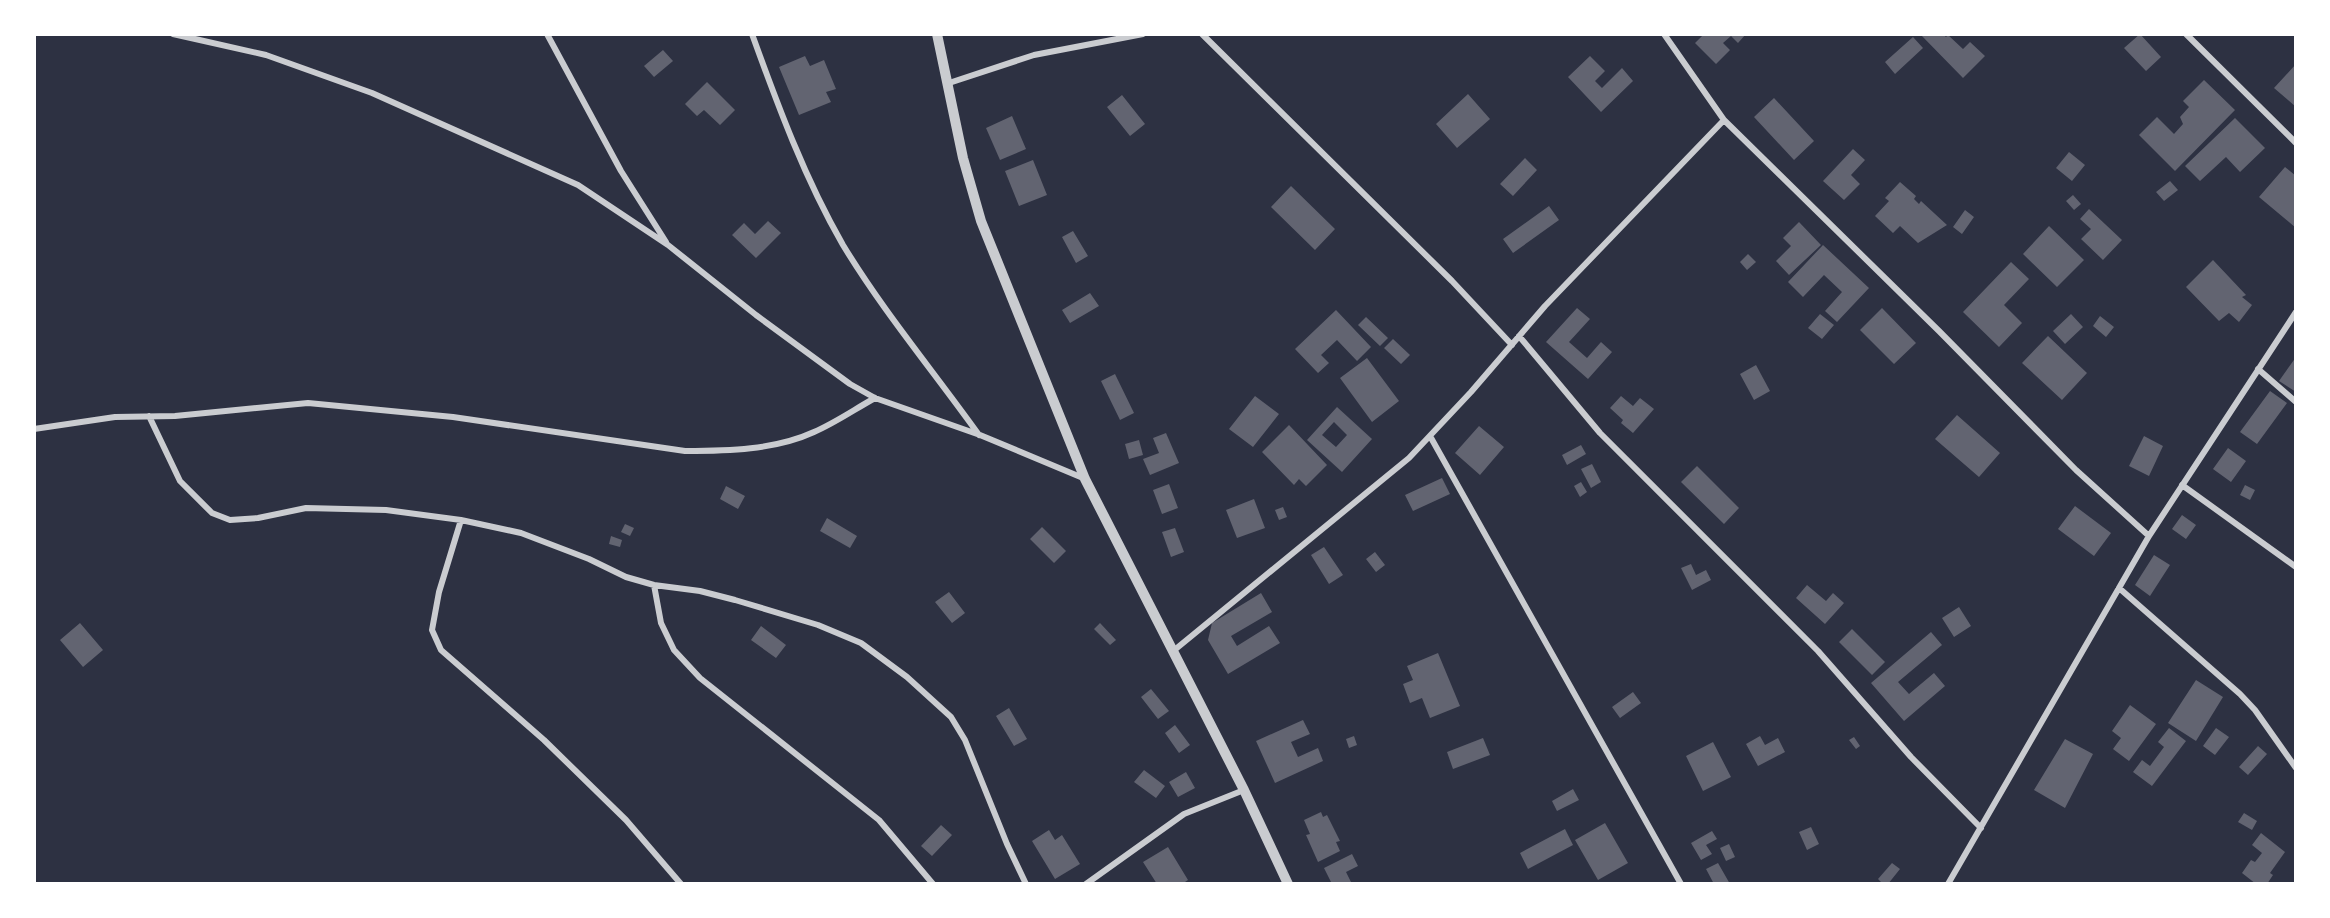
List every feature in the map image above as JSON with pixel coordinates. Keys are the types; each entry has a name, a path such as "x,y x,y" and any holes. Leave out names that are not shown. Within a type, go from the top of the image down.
{"street":[{"path":"173,34 266,55 372,93 578,185 668,244 826,369 875,398 980,435 1086,479"},
{"path":"547,34 621,171 668,244"},
{"path":"752,34 778,106 823,208 843,245 980,435"},
{"path":"937,34 946,84 981,221 1086,479 1244,790 1288,884"},
{"path":"946,84 1034,55 1143,34"},
{"path":"1202,34 1452,281 1512,345"},
{"path":"1664,34 1724,120 1930,322 2076,470 2149,536"},
{"path":"2186,34 2295,143"},
{"path":"1172,652 1409,458 1646,198 1724,120"},
{"path":"1948,884 2149,536 2295,312"},
{"path":"1519,336 1600,433 1810,643 1911,757 1982,828"},
{"path":"2258,369 2295,402"},
{"path":"34,429 115,417 308,403 453,417 685,451 719,451 772,444 813,433 875,398"},
{"path":"149,416 180,481 212,513 230,520 258,518 306,508 386,510 461,520 521,533 589,559 626,577 654,585 700,591 818,625 861,643 907,677 951,717 965,740 1007,844 1026,884"},
{"path":"1430,436 1681,884"},
{"path":"2182,485 2295,567"},
{"path":"461,520 439,592 432,630 441,650 544,740 626,820 681,884"},
{"path":"654,585 661,623 674,650 700,678 879,820 933,884"},
{"path":"2119,588 2240,694 2255,710 2295,768"},
{"path":"1086,884 1184,814 1244,790"}],"building":[{"path":"1704,34 1746,34 1738,43 1731,36 1723,43 1730,50 1716,64 1695,43"},
{"path":"1920,34 1943,34 1946,37 1948,35 1963,49 1970,42 1985,56 1963,78"},
{"path":"2140,34 2161,57 2146,71 2124,48"},
{"path":"1913,37 1923,48 1895,74 1885,62"},
{"path":"663,50 673,61 654,77 644,66"},
{"path":"805,56 810,66 824,60 836,89 826,92 831,102 799,115 779,67"},
{"path":"1590,56 1605,71 1595,81 1602,88 1622,68 1633,81 1601,112 1568,77"},
{"path":"2296,64 2296,107 2274,88"},
{"path":"2204,80 2235,110 2175,171 2139,135 2157,117 2174,134 2183,124 2180,117 2189,107 2183,101"},
{"path":"707,82 735,110 720,125 704,110 697,116 685,104"},
{"path":"1468,94 1490,119 1457,148 1436,124"},
{"path":"1122,95 1145,124 1130,136 1107,107"},
{"path":"1774,98 1814,141 1794,160 1754,117"},
{"path":"1012,116 1026,149 1000,160 986,128"},
{"path":"2235,118 2265,148 2240,172 2226,157 2200,181 2185,166"},
{"path":"1853,149 1865,160 1851,175 1860,184 1844,200 1823,181"},
{"path":"2069,152 2085,165 2072,181 2056,168"},
{"path":"1525,158 1537,170 1513,196 1500,184"},
{"path":"1033,160 1047,195 1019,206 1005,171"},
{"path":"2285,167 2296,176 2296,228 2259,197"},
{"path":"2170,181 2178,190 2164,201 2156,192"},
{"path":"1900,182 1916,196 1914,199 1919,204 1921,201 1947,225 1918,243 1900,226 1893,233 1875,216 1889,201 1885,198"},
{"path":"1291,186 1335,229 1315,250 1271,207"},
{"path":"2073,195 2081,204 2074,210 2066,201"},
{"path":"1549,206 1559,220 1513,253 1503,239"},
{"path":"2089,209 2122,240 2103,260 2081,239 2091,229 2080,219"},
{"path":"1965,210 1974,217 1962,234 1953,227"},
{"path":"768,221 781,233 756,258 732,235 744,223 755,234"},
{"path":"1799,222 1821,245 1789,275 1776,261 1791,246 1783,238"},
{"path":"2049,226 2084,260 2057,287 2023,254"},
{"path":"1073,231 1088,256 1076,263 1062,237"},
{"path":"1823,245 1869,288 1837,322 1825,311 1842,292 1824,275 1803,297 1788,282"},
{"path":"1748,254 1756,262 1747,270 1740,262"},
{"path":"2213,260 2246,295 2242,297 2252,305 2239,322 2229,313 2219,321 2186,287"},
{"path":"2011,262 2029,279 2004,305 2022,323 1999,347 1963,312"},
{"path":"1090,293 1099,306 1070,323 1062,310"},
{"path":"1577,308 1590,319 1569,342 1587,358 1601,342 1612,352 1588,379 1546,342"},
{"path":"1882,308 1916,343 1894,364 1860,330"},
{"path":"1336,310 1371,347 1357,361 1337,340 1321,355 1329,363 1318,373 1295,349"},
{"path":"1820,314 1834,325 1822,339 1808,328"},
{"path":"2071,314 2083,327 2065,344 2053,331"},
{"path":"2100,316 2114,327 2106,337 2093,326"},
{"path":"1366,317 1388,338 1380,346 1358,325"},
{"path":"2048,336 2087,373 2062,400 2022,363"},
{"path":"1393,339 1410,355 1401,364 1384,348"},
{"path":"2296,357 2296,392 2279,381"},
{"path":"1367,358 1399,401 1372,422 1340,378"},
{"path":"1756,365 1770,391 1754,400 1740,374"},
{"path":"1115,374 1134,413 1120,420 1101,381"},
{"path":"2270,391 2287,403 2257,444 2240,432"},
{"path":"1255,396 1279,414 1253,447 1229,429"},
{"path":"1621,396 1633,406 1640,398 1654,409 1633,433 1621,423 1623,420 1610,408"},
{"path":"1337,407 1372,439 1342,472 1307,440","holes":["1334,422 1347,435 1336,447 1322,435"]},
{"path":"1957,415 2000,453 1979,477 1935,439"},
{"path":"1289,425 1327,465 1306,486 1299,479 1294,485 1262,452"},
{"path":"1479,426 1504,447 1480,475 1455,453"},
{"path":"1166,433 1179,463 1150,475 1143,459 1159,453 1153,438"},
{"path":"2144,436 2163,446 2149,476 2129,466"},
{"path":"1139,440 1143,455 1129,459 1125,444"},
{"path":"1581,445 1586,454 1567,465 1562,455"},
{"path":"2228,448 2246,461 2231,482 2213,469"},
{"path":"1592,464 1601,482 1591,488 1581,469"},
{"path":"1697,466 1739,508 1724,524 1681,482"},
{"path":"1442,478 1450,494 1413,511 1405,495"},
{"path":"1581,482 1587,492 1580,497 1574,486"},
{"path":"1169,484 1178,508 1162,514 1153,490"},
{"path":"2245,485 2255,490 2250,500 2240,495"},
{"path":"726,486 745,496 738,509 720,499"},
{"path":"1254,499 1265,528 1237,538 1226,510"},
{"path":"2075,506 2111,533 2094,556 2058,529"},
{"path":"1283,507 1287,517 1279,520 1275,510"},
{"path":"2182,515 2196,525 2186,539 2172,529"},
{"path":"827,518 857,536 850,548 820,531"},
{"path":"625,524 634,528 630,536 621,532"},
{"path":"1042,527 1066,551 1054,563 1030,539"},
{"path":"1175,528 1184,552 1171,557 1162,532"},
{"path":"611,536 622,540 620,547 609,544"},
{"path":"1324,547 1343,575 1329,584 1311,555"},
{"path":"1375,552 1385,565 1376,572 1366,559"},
{"path":"2154,555 2170,565 2150,596 2135,585"},
{"path":"1691,564 1696,575 1706,570 1711,580 1692,590 1681,568"},
{"path":"1807,585 1826,601 1833,593 1844,603 1825,624 1796,598"},
{"path":"949,592 965,613 952,623 935,602"},
{"path":"1261,593 1272,612 1231,636 1237,646 1269,626 1280,643 1228,674 1208,640 1212,623"},
{"path":"1959,607 1971,626 1954,637 1942,618"},
{"path":"80,623 103,650 83,667 60,640"},
{"path":"1100,623 1116,640 1110,645 1094,629"},
{"path":"761,626 786,645 776,658 751,640"},
{"path":"1852,629 1885,662 1872,675 1839,642"},
{"path":"1931,632 1942,645 1898,682 1909,694 1934,673 1945,686 1904,721 1871,683"},
{"path":"1438,653 1460,706 1430,718 1422,698 1410,703 1403,684 1413,680 1407,666"},
{"path":"2196,680 2223,697 2196,741 2168,723"},
{"path":"1151,689 1169,711 1158,719 1141,697"},
{"path":"1633,692 1641,703 1620,718 1612,707"},
{"path":"2130,705 2156,724 2129,761 2113,749 2121,738 2112,731"},
{"path":"1009,708 1027,739 1014,746 996,716"},
{"path":"1303,720 1310,734 1291,742 1298,757 1318,748 1323,761 1275,783 1256,741"},
{"path":"1175,725 1190,745 1179,753 1165,733"},
{"path":"2169,728 2186,741 2152,786 2133,772 2142,760 2150,766 2164,747 2158,742"},
{"path":"2216,728 2229,737 2215,755 2203,746"},
{"path":"1354,736 1357,745 1349,748 1346,739"},
{"path":"1760,736 1765,745 1778,738 1785,752 1758,766 1746,744"},
{"path":"1854,737 1860,746 1856,749 1849,740"},
{"path":"1483,738 1490,755 1453,769 1447,752"},
{"path":"2065,739 2093,754 2065,808 2034,790"},
{"path":"1713,742 1731,777 1703,791 1686,756"},
{"path":"2258,746 2267,754 2248,775 2239,767"},
{"path":"1144,770 1165,786 1156,798 1134,782"},
{"path":"1186,772 1195,788 1178,797 1169,782"},
{"path":"1573,789 1579,800 1557,811 1552,801"},
{"path":"1321,812 1323,817 1327,815 1340,841 1336,842 1340,851 1318,862 1306,835 1310,834 1304,820"},
{"path":"2244,813 2257,821 2252,830 2238,822"},
{"path":"1605,823 1628,863 1598,880 1575,840"},
{"path":"941,825 952,835 932,856 921,846"},
{"path":"1811,827 1819,844 1807,850 1799,832"},
{"path":"1565,829 1573,845 1528,869 1520,853"},
{"path":"1049,830 1055,840 1062,835 1080,864 1055,879 1032,841"},
{"path":"1712,831 1717,839 1706,845 1712,854 1701,860 1691,843"},
{"path":"2261,833 2285,852 2270,873 2273,875 2267,884 2256,884 2242,873 2251,860 2255,862 2262,853 2252,845"},
{"path":"1729,844 1735,857 1726,861 1720,848"},
{"path":"1168,847 1188,880 1182,884 1157,884 1143,862"},
{"path":"1352,854 1358,866 1346,872 1352,884 1332,884 1324,868"},
{"path":"1718,863 1730,884 1714,884 1706,869"},
{"path":"1892,863 1900,869 1888,884 1883,884 1878,879"}]}
